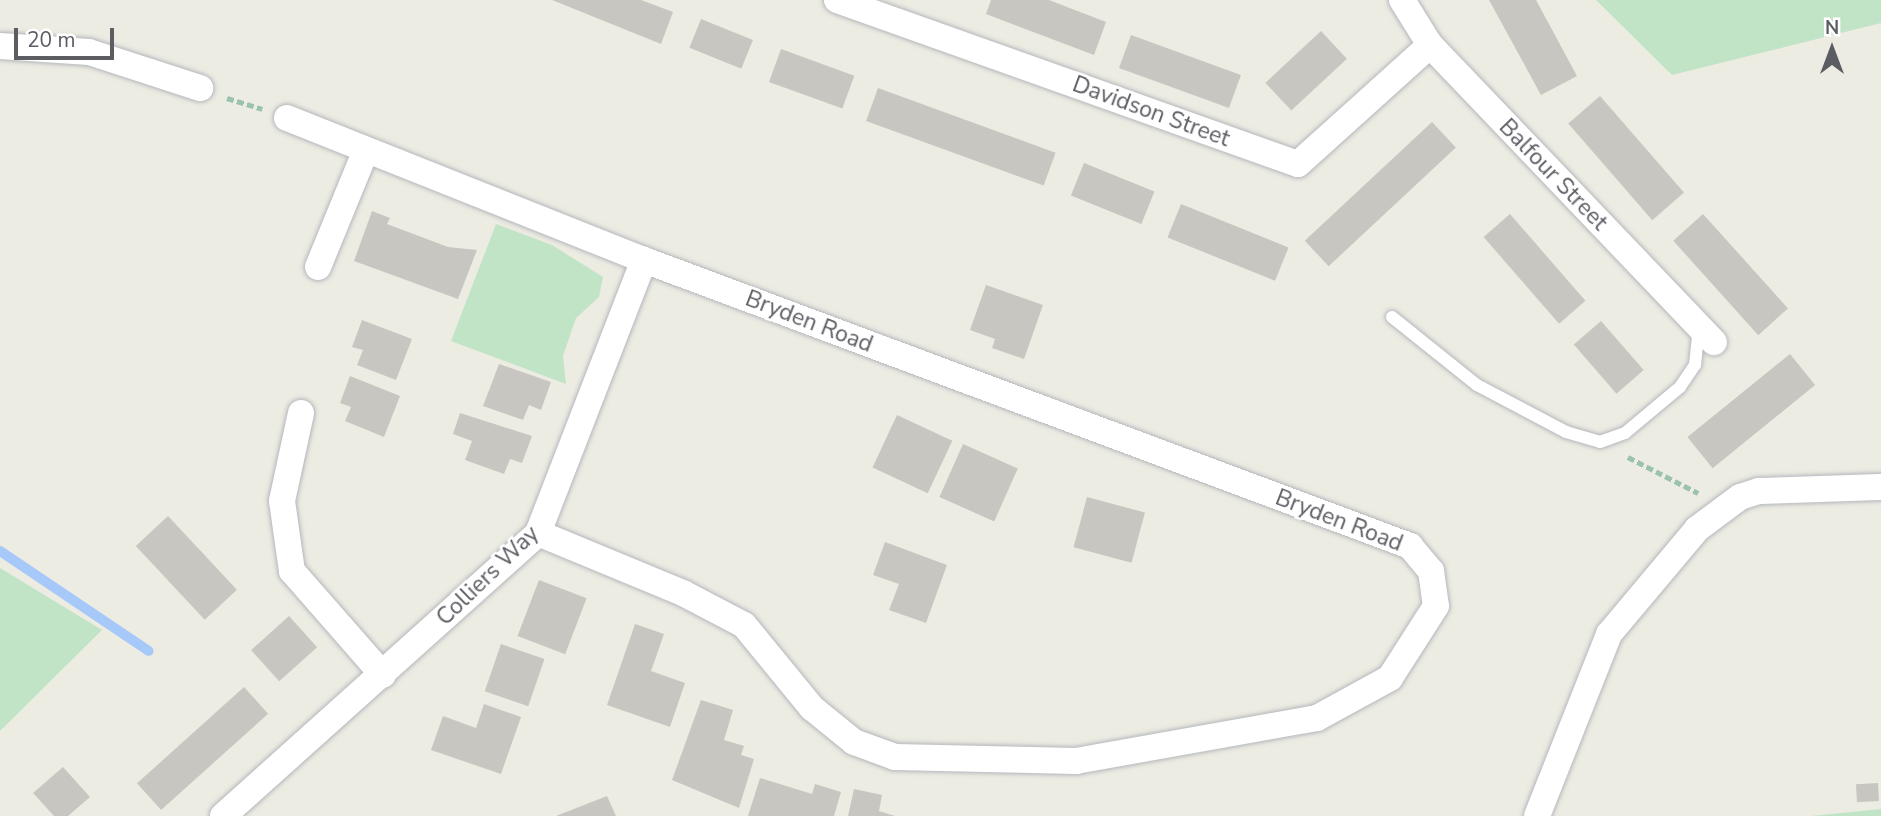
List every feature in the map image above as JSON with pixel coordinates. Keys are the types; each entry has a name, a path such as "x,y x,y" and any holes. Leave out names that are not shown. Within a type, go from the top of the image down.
{"street":[{"name":"Davidson Street","path":"837,0 1298,164 1430,45"},
{"name":"Balfour Street","path":"1402,0 1430,45 1706,334"},
{"path":"0,46 89,52 200,88"},
{"name":"Bryden Road","path":"287,118 644,260 1410,546 1431,571 1436,606 1390,678 1317,718 1076,761 895,757 854,742 812,708 744,625 538,533"},
{"path":"318,267 366,150"},
{"name":"Colliers Way","path":"224,816 538,533 644,260"},
{"path":"302,413 282,501 292,571 383,675"},
{"path":"1536,816 1609,634 1697,529 1726,508 1759,491 1881,487"}],"lane":[{"path":"1392,317 1476,384 1566,432 1600,442 1625,433 1680,387 1695,365 1706,334"}],"path":[{"path":"200,88 287,118"},
{"path":"1600,442 1726,508"}],"green space":[{"path":"1596,0 1881,0 1881,23 1672,75"},
{"path":"496,224 552,245 603,277 599,297 576,318 563,356 566,384 451,341"},
{"path":"0,568 102,630 0,731"},
{"path":"1881,809 1881,816 1811,816"}],"building":[{"path":"552,0 641,0 673,12 661,44"},
{"path":"991,0 1049,0 1106,22 1094,55 986,14"},
{"path":"1489,0 1536,0 1577,76 1541,95"},
{"path":"701,19 753,40 741,69 689,48"},
{"path":"1321,31 1347,59 1291,111 1265,83"},
{"path":"1131,35 1241,75 1229,108 1119,68"},
{"path":"781,49 854,76 842,109 769,82"},
{"path":"878,88 1056,153 1044,186 866,121"},
{"path":"1600,96 1684,193 1652,220 1568,124"},
{"path":"1432,122 1456,148 1329,266 1305,241"},
{"path":"1084,163 1154,191 1141,224 1071,195"},
{"path":"1181,204 1289,247 1275,281 1168,237"},
{"path":"372,211 390,218 387,224 448,247 477,250 458,299 354,261"},
{"path":"1510,214 1585,301 1559,324 1484,237"},
{"path":"1703,214 1788,308 1758,335 1673,241"},
{"path":"986,285 1043,305 1024,359 992,348 995,339 970,330"},
{"path":"362,320 412,339 396,380 357,365 363,350 352,347"},
{"path":"1601,321 1644,370 1616,394 1574,345"},
{"path":"1790,354 1815,385 1713,468 1687,437"},
{"path":"499,364 551,382 541,410 529,405 523,420 483,406"},
{"path":"350,376 400,396 384,437 345,421 351,407 340,403"},
{"path":"460,413 532,436 522,463 510,459 504,474 465,460 472,441 453,434"},
{"path":"897,415 952,441 928,493 872,468"},
{"path":"963,444 1018,468 994,521 939,497"},
{"path":"1087,497 1145,513 1131,563 1074,547"},
{"path":"168,516 237,590 205,620 136,546"},
{"path":"885,542 947,565 926,623 889,610 899,584 873,575"},
{"path":"539,580 587,598 565,654 517,636"},
{"path":"289,616 317,647 279,681 251,650"},
{"path":"635,624 664,634 651,671 685,683 670,727 607,705"},
{"path":"501,644 544,659 528,706 485,691"},
{"path":"244,687 268,714 161,810 137,783"},
{"path":"701,700 733,710 724,740 744,746 741,755 754,759 739,808 672,780"},
{"path":"484,704 521,717 501,774 431,750 443,716 476,728"},
{"path":"63,767 90,797 68,816 54,816 33,793"},
{"path":"760,778 812,794 815,784 841,792 834,816 748,816"},
{"path":"1878,783 1879,801 1857,802 1856,784"},
{"path":"854,789 882,795 879,811 895,816 848,816"},
{"path":"607,796 616,816 556,816"}],"waterway":[{"path":"0,551 149,651"}]}
